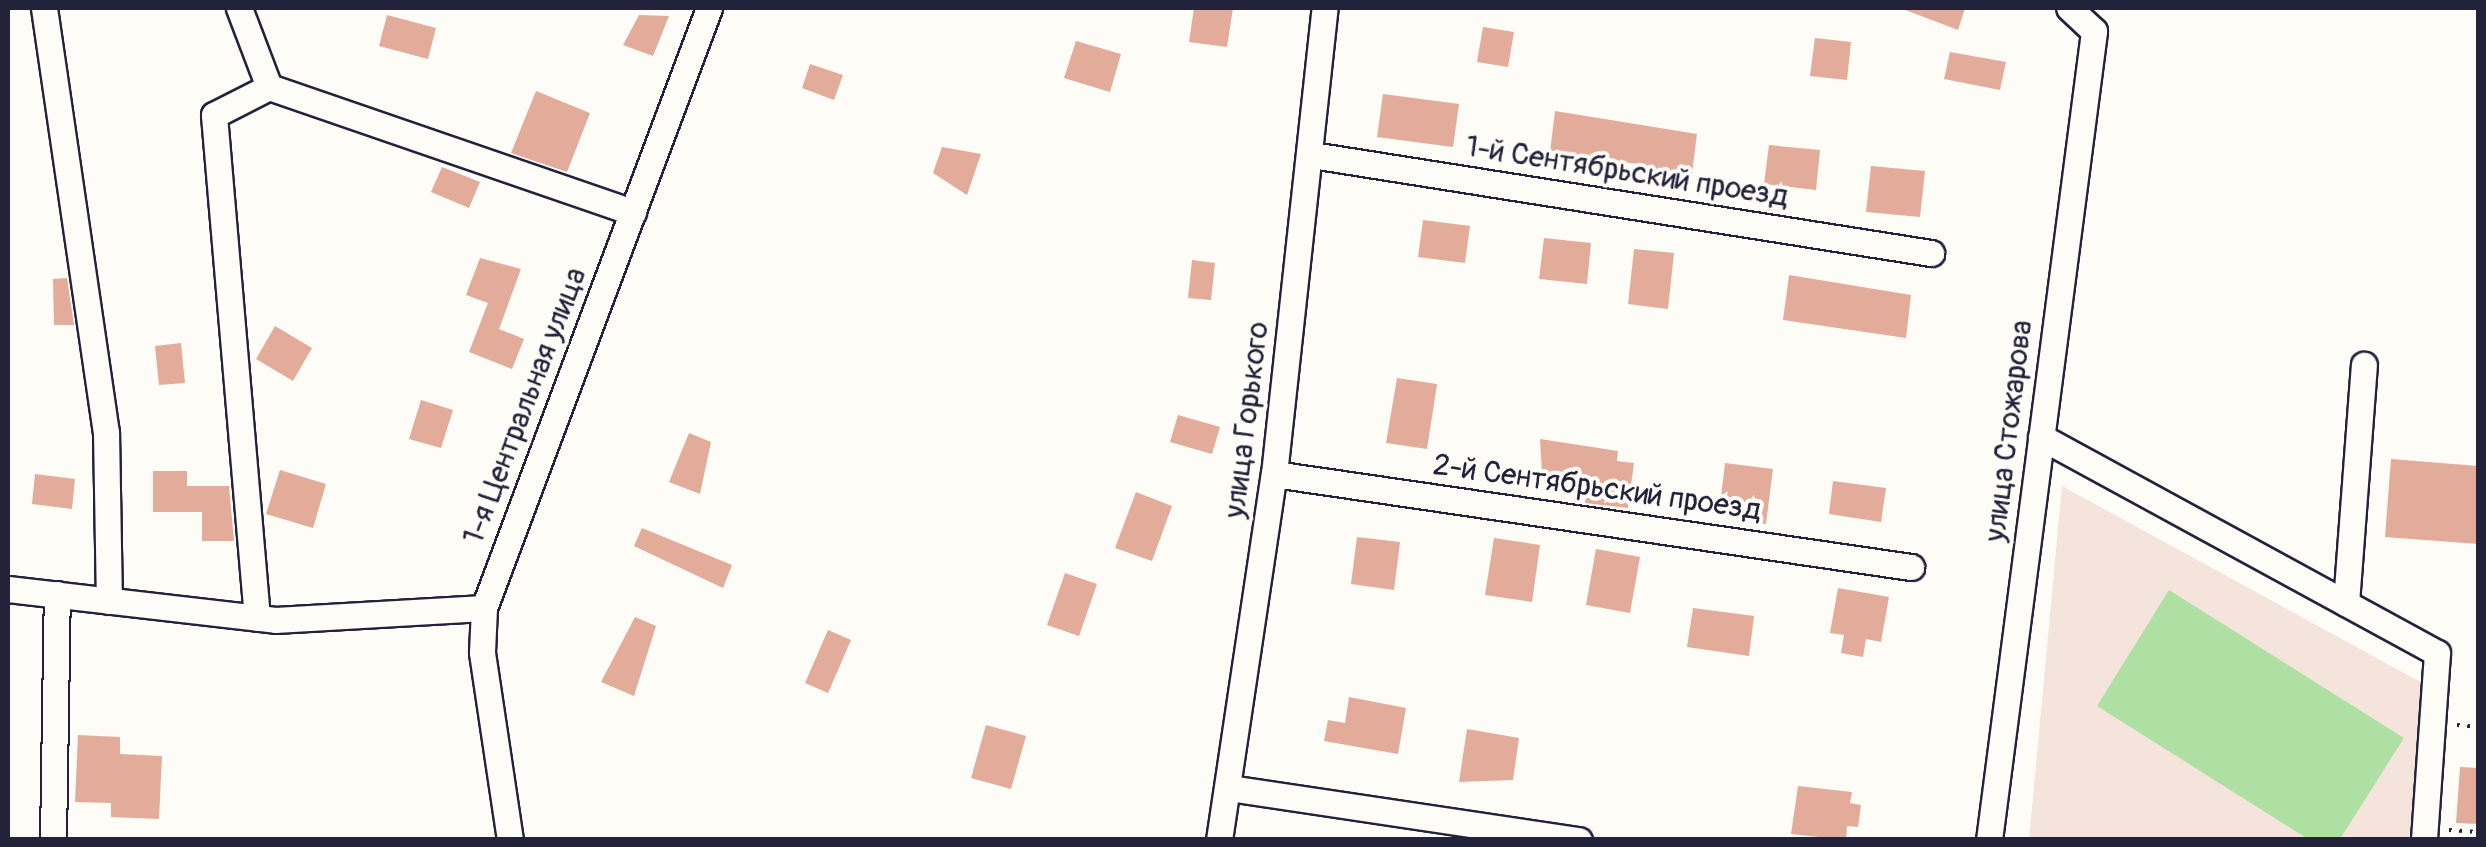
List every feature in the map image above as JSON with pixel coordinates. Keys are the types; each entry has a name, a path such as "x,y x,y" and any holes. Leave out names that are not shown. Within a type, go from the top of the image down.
{"street":[{"path":"44,8 106,432 109,600"},
{"path":"239,8 270,87"},
{"name":"1-я Центральная улица","path":"510,840 482,652 484,608 710,8"},
{"name":"улица Горького","path":"1218,840 1230,788 1274,474 1325,8"},
{"name":"улица Стожарова","path":"1989,840 2094,31 2069,8"},
{"path":"256,618 214,116 270,87 633,212"},
{"name":"1-й Сентябрьский проезд","path":"1312,154 1931,253"},
{"path":"2346,603 2364,365"},
{"path":"2041,436 2438,653 2424,840"},
{"name":"2-й Сентябрьский проезд","path":"1274,474 1911,567"},
{"path":"8,588 256,618 348,620 484,608"},
{"path":"52,840 57,594"},
{"path":"1230,788 1578,840"}],"shaded area":[{"path":"2062,486 2424,684 2411,839 2029,840"}],"green space":[{"path":"2169,590 2404,738 2340,839 2308,839 2097,706"}],"building":[{"path":"1194,8 1233,8 1227,47 1189,42"},
{"path":"1900,8 1965,8 1958,30"},
{"path":"387,15 436,28 428,59 379,46"},
{"path":"639,15 669,16 653,56 623,45"},
{"path":"1483,27 1514,32 1508,67 1477,62"},
{"path":"1815,38 1851,42 1847,80 1810,76"},
{"path":"1076,41 1121,54 1110,92 1064,78"},
{"path":"1950,52 2006,62 2000,90 1944,79"},
{"path":"810,64 843,75 834,100 802,88"},
{"path":"536,91 590,113 567,172 511,153"},
{"path":"1383,94 1459,104 1453,147 1377,137"},
{"path":"1555,111 1697,134 1691,181 1643,175 1645,165 1550,152"},
{"path":"1769,145 1820,150 1816,190 1764,184"},
{"path":"942,147 981,154 967,195 933,173"},
{"path":"1871,166 1925,171 1920,217 1866,212"},
{"path":"442,167 480,182 469,208 431,192"},
{"path":"1423,220 1470,226 1465,263 1418,257"},
{"path":"1544,238 1591,243 1587,284 1539,279"},
{"path":"1634,249 1674,253 1668,309 1628,304"},
{"path":"480,258 521,269 499,329 524,339 512,369 469,352 488,303 466,295"},
{"path":"1192,260 1215,263 1211,300 1188,298"},
{"path":"1789,275 1911,295 1906,338 1783,320"},
{"path":"67,278 74,325 54,325 53,279"},
{"path":"275,326 312,348 293,381 256,359"},
{"path":"181,343 185,383 159,385 155,346"},
{"path":"1397,378 1437,384 1427,449 1386,443"},
{"path":"421,400 453,410 441,448 409,439"},
{"path":"1178,415 1220,427 1212,454 1170,442"},
{"path":"689,433 711,442 700,494 669,482"},
{"path":"1540,439 1618,451 1617,461 1634,463 1628,508 1585,503 1588,480 1542,474"},
{"path":"2391,459 2478,466 2478,544 2385,537"},
{"path":"1725,463 1773,469 1766,524 1746,522 1748,509 1720,506"},
{"path":"280,470 326,484 313,528 266,514"},
{"path":"153,471 187,471 187,486 229,486 234,541 202,541 202,512 153,512"},
{"path":"35,474 75,479 72,509 32,504"},
{"path":"1833,481 1886,488 1881,522 1829,514"},
{"path":"1136,492 1172,506 1152,561 1115,548"},
{"path":"642,528 732,565 723,588 634,546"},
{"path":"1357,537 1400,542 1394,590 1351,584"},
{"path":"1494,538 1540,545 1532,602 1485,595"},
{"path":"1596,549 1640,557 1630,613 1586,605"},
{"path":"1065,573 1097,584 1079,636 1047,625"},
{"path":"1838,588 1889,597 1881,642 1866,639 1863,657 1841,653 1844,635 1830,633"},
{"path":"1693,608 1754,616 1749,656 1687,647"},
{"path":"635,617 656,626 634,696 601,682"},
{"path":"828,630 851,640 828,693 805,683"},
{"path":"1349,697 1406,708 1398,754 1324,741 1328,720 1345,723"},
{"path":"986,725 1026,736 1011,789 971,778"},
{"path":"1467,729 1519,738 1513,780 1459,782"},
{"path":"78,735 120,737 120,754 162,756 159,819 111,817 111,803 75,802"},
{"path":"2460,767 2478,768 2478,824 2456,823"},
{"path":"1798,786 1852,792 1850,803 1861,805 1858,827 1847,826 1846,840 1791,834"}]}
